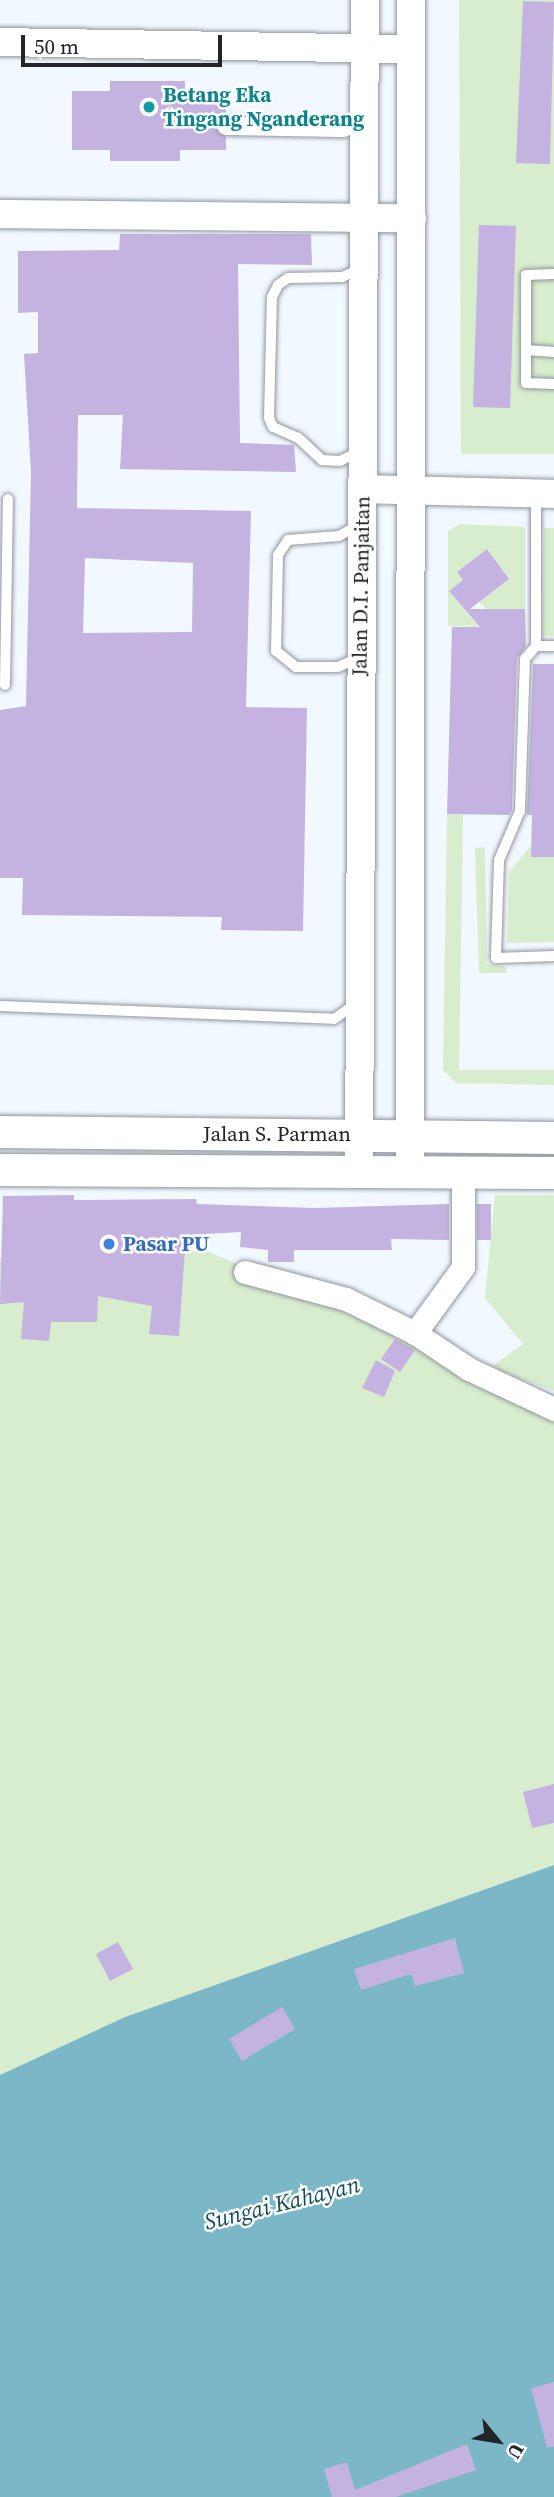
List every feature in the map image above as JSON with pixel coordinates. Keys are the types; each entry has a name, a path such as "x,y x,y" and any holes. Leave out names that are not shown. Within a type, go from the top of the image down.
{"main road":[{"name":"Jalan S. Parman","path":"0,1132 358,1133 554,1138"},
{"name":"Jalan S. Parman","path":"0,1170 554,1172"}],"street":[{"name":"Jalan D.I. Panjaitan","path":"359,1171 357,1003 364,522 365,0"},
{"path":"410,1171 411,0"},
{"path":"0,41 365,51 411,49"},
{"path":"226,126 344,128"},
{"path":"0,214 412,218"},
{"path":"363,489 545,494"},
{"path":"415,1333 463,1268 463,1171"},
{"path":"245,1272 346,1299 415,1333 469,1369 554,1409"}],"lane":[{"path":"363,449 340,461 322,460 298,438 273,427 269,418 272,297 278,285 288,278 342,277 364,268"},
{"path":"554,274 526,275 526,383 554,384"},
{"path":"526,350 554,352"},
{"path":"545,494 536,646 525,659 520,811 499,860 496,958 554,956"},
{"path":"5,685 3,599 8,499"},
{"path":"360,657 338,667 296,667 282,660 276,651 278,555 288,540 340,536 364,522"},
{"path":"536,646 554,646"},
{"path":"0,1006 334,1019 357,1003"}],"green space":[{"path":"459,0 554,0 554,454 461,454"},
{"path":"460,524 525,527 525,609 486,609 479,602 509,579 487,549 457,572 463,580 449,591 478,625 503,627 448,626 448,531"},
{"path":"544,528 554,528 554,636 543,636"},
{"path":"447,814 463,815 459,1070 554,1070 554,1085 456,1083 443,1070"},
{"path":"532,844 554,856 554,942 507,943 509,872"},
{"path":"485,847 487,964 506,967 507,973 479,973 475,848"},
{"path":"495,1195 554,1195 554,1391 491,1367 523,1344 485,1298"},
{"path":"206,1251 332,1303 554,1410 554,1865 125,2017 0,2075 0,1258"}],"water":[{"name":"Sungai Kahayan","path":"554,1865 554,2497 0,2497 0,2075 125,2017"}],"building":[{"path":"523,1 554,2 550,164 516,163"},
{"name":"Betang Eka Tingang Nganderang","path":"110,81 185,81 185,90 226,90 226,115 215,126 226,137 226,150 180,150 180,161 110,161 110,150 72,150 72,91 110,91"},
{"path":"479,225 516,226 510,408 473,407"},
{"path":"120,234 311,234 312,265 238,264 240,443 294,445 296,472 120,469 123,415 78,415 77,508 251,511 246,707 307,708 303,931 221,930 222,917 22,915 23,878 0,878 0,710 26,706 31,472 24,354 38,353 38,312 18,313 18,251 119,250","holes":["85,558 193,563 192,632 83,633"]},
{"path":"487,549 509,579 470,609 525,609 526,646 517,659 512,809 510,815 447,814 452,627 480,627 449,591 463,580 457,572"},
{"path":"533,664 554,664 554,857 531,857 532,815 527,815"},
{"name":"Pasar PU","path":"74,1195 74,1200 196,1199 197,1204 315,1208 449,1204 449,1240 391,1239 392,1250 294,1250 294,1262 268,1262 268,1250 240,1247 241,1232 186,1235 179,1336 149,1334 152,1306 98,1296 97,1322 51,1322 49,1341 21,1339 24,1302 0,1304 3,1196"},
{"path":"477,1204 491,1204 491,1240 477,1240"},
{"path":"395,1339 415,1350 400,1372 381,1359"},
{"path":"376,1360 395,1371 384,1397 362,1388"},
{"path":"554,1784 554,1823 532,1828 523,1792"},
{"path":"455,1938 464,1973 415,1986 411,1974 361,1990 354,1969"},
{"path":"118,1942 133,1969 110,1981 96,1954"},
{"path":"282,2007 295,2029 242,2061 229,2039"},
{"path":"554,2382 554,2447 547,2447 531,2388"},
{"path":"467,2444 476,2470 396,2497 332,2497 324,2469 347,2462 355,2490"}],"place":[{"name":"Betang Eka Tingang Nganderang","path":"149,107"},
{"name":"Pasar PU","path":"109,1244"}]}
